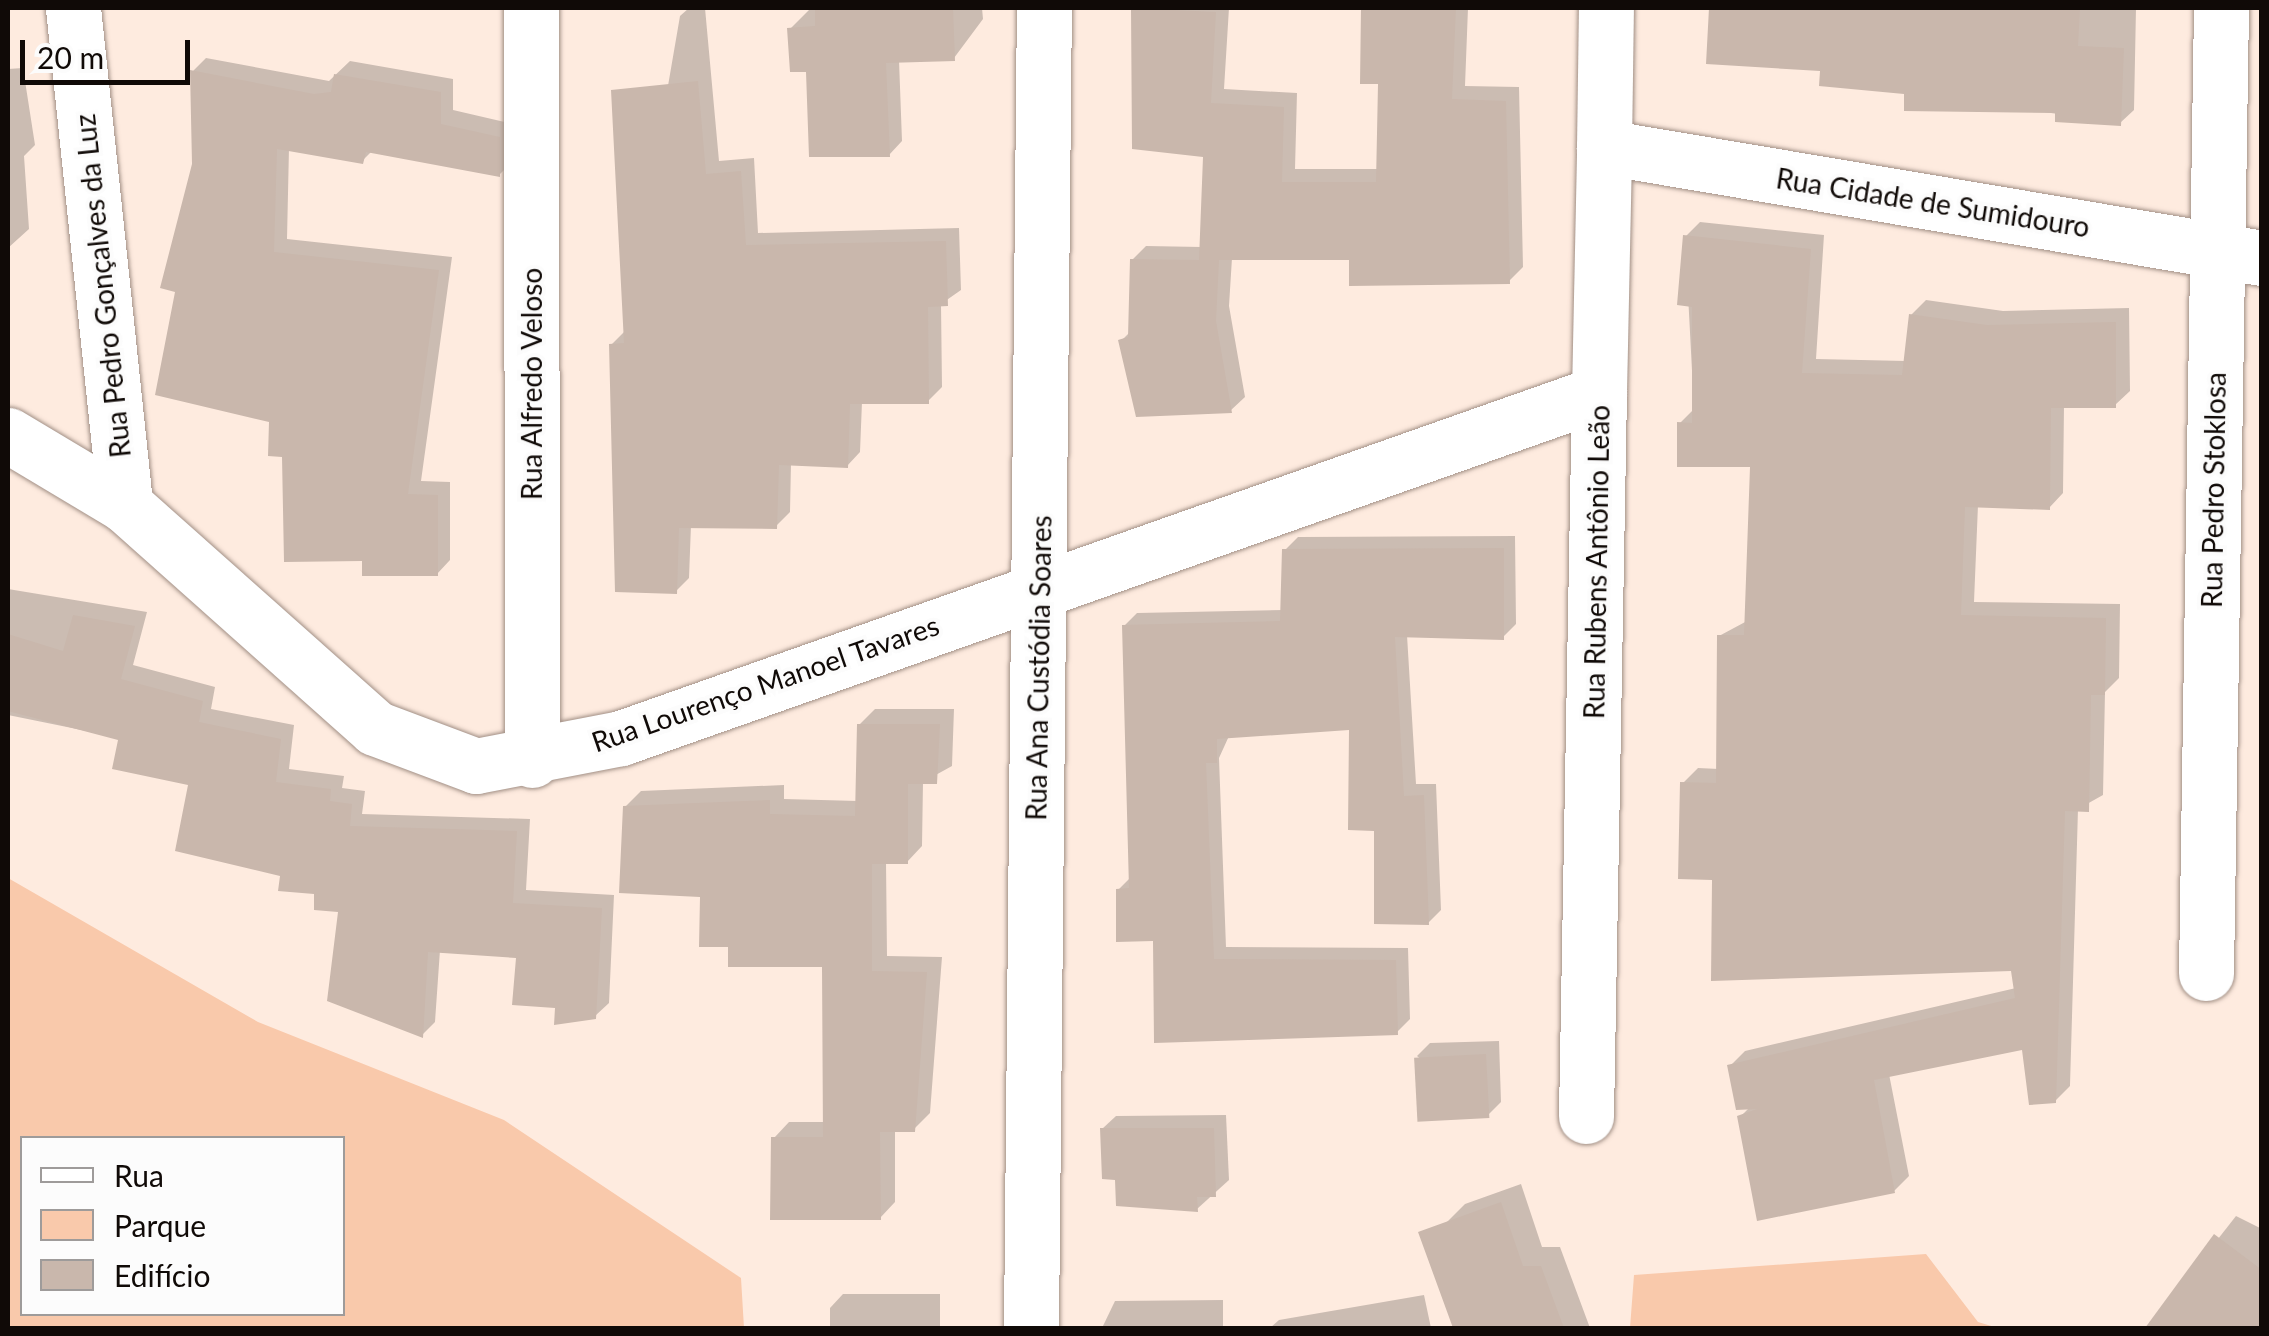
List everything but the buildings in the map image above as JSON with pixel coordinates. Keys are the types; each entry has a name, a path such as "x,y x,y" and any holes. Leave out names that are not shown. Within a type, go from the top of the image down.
{"street":[{"name":"Rua Pedro Gonçalves da Luz","path":"73,8 125,504"},
{"name":"Rua Alfredo Veloso","path":"531,8 532,760"},
{"name":"Rua Ana Custódia Soares","path":"1030,1328 1044,8"},
{"name":"Rua Rubens Antônio Leão","path":"1586,1116 1606,8"},
{"name":"Rua Pedro Stoklosa","path":"2206,973 2239,254 2221,8"},
{"name":"Rua Cidade de Sumidouro","path":"1604,148 2239,254"},
{"name":"Rua Lourenço Manoel Tavares","path":"8,435 125,504 375,728 476,766 532,760 620,738 1039,585 1599,393"}],"green space":[{"path":"8,878 258,1022 504,1120 741,1278 744,1328 8,1328"},
{"path":"1926,1254 1978,1322 1998,1328 1630,1328 1634,1275"}]}
